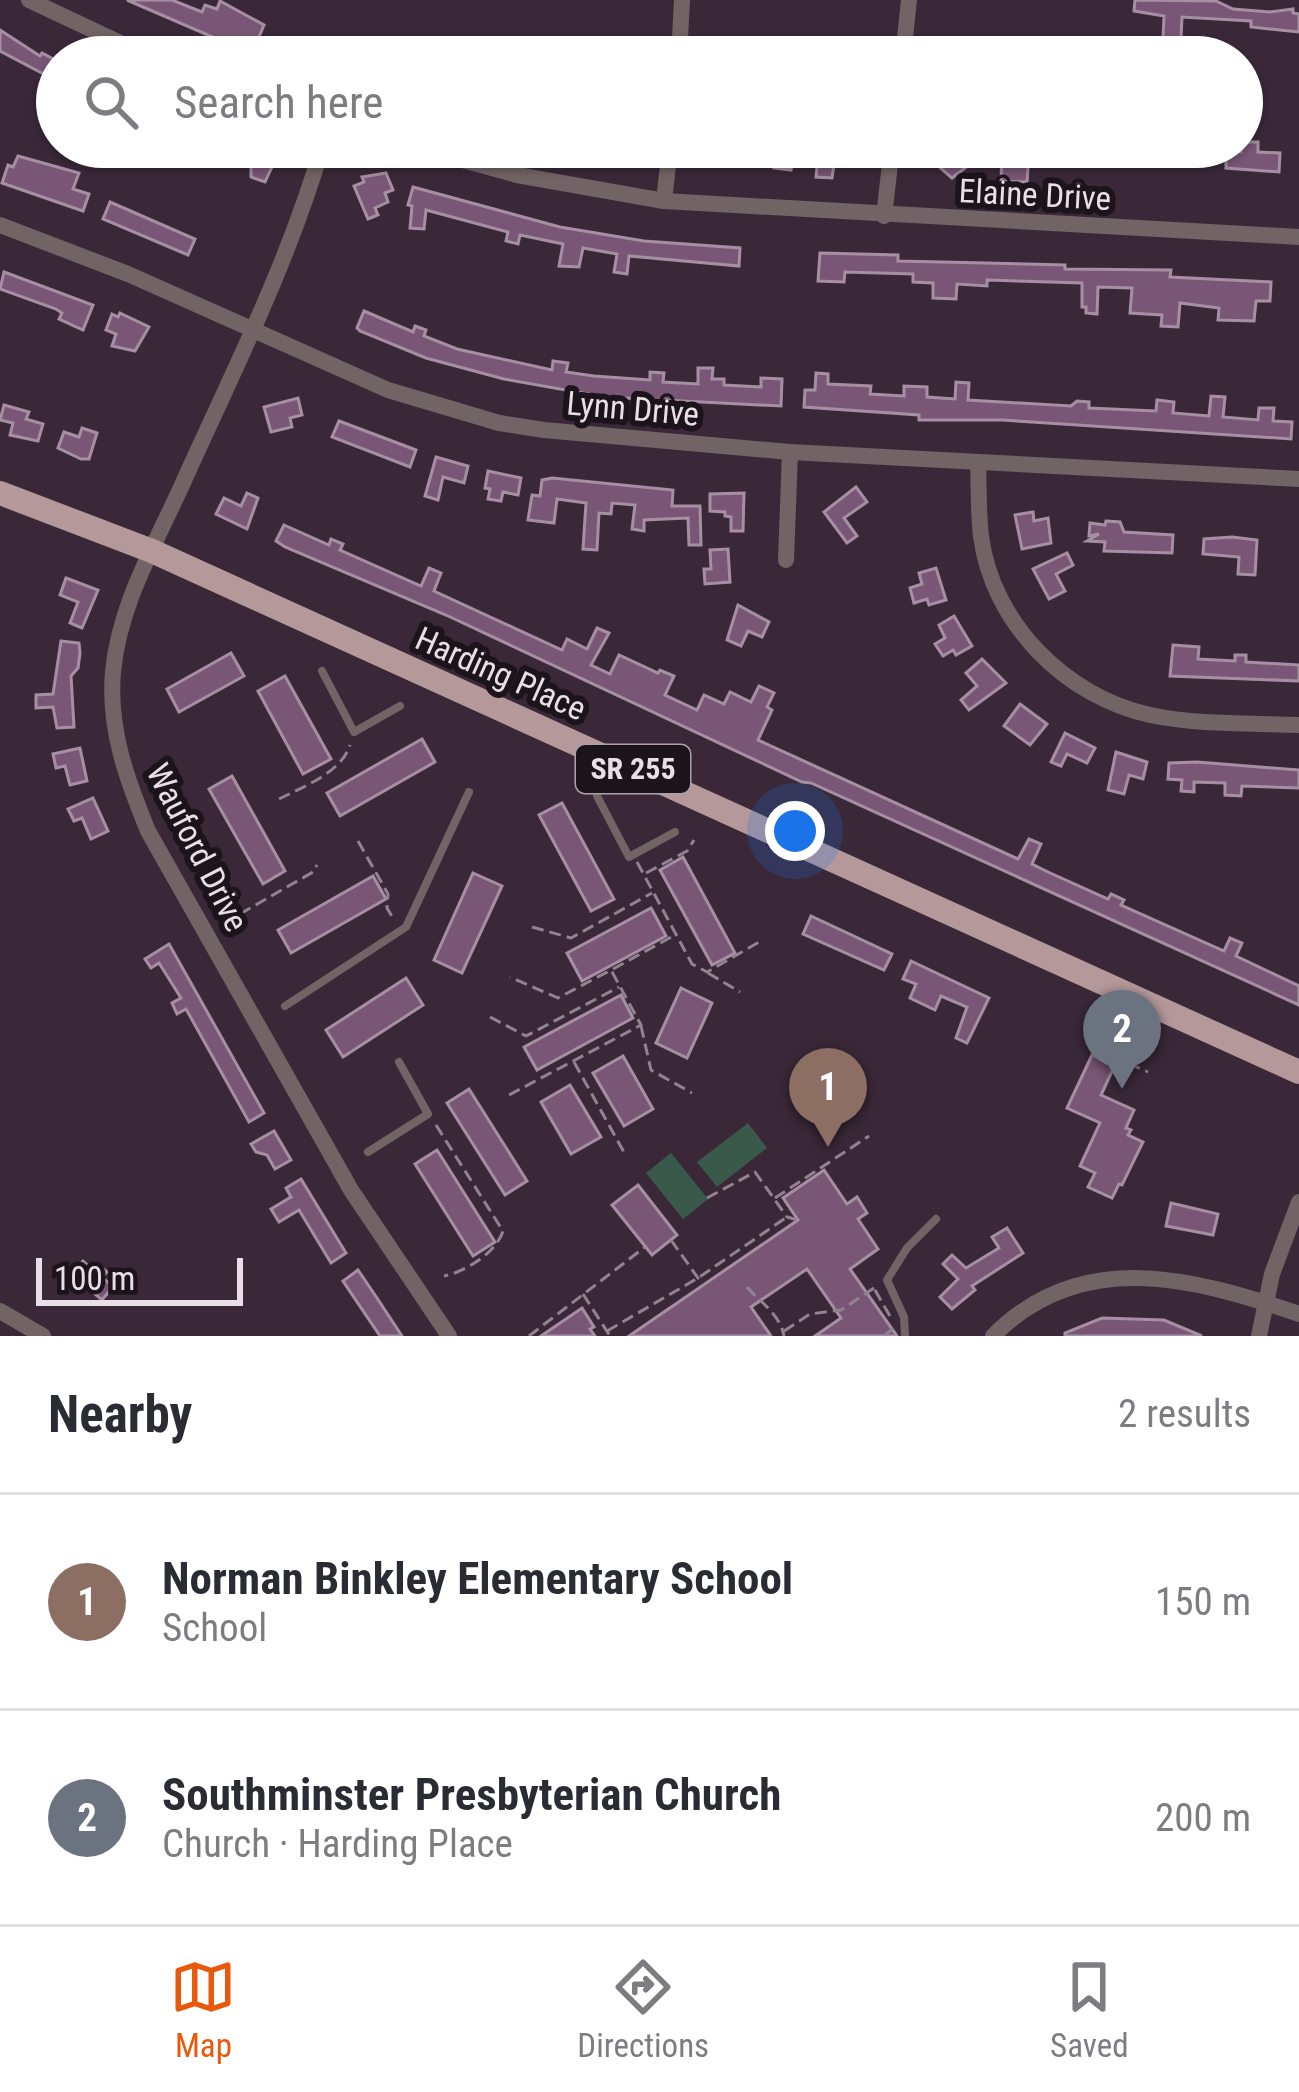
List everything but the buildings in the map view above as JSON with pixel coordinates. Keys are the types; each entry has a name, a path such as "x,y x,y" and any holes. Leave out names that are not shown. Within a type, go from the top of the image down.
{"main road":[{"name":"Harding Place","path":"0,493 152,550 1299,1072"}],"street":[{"path":"29,0 105,36"},
{"path":"680,36 682,0"},
{"path":"905,36 909,0"},
{"name":"Wauford Drive","path":"315,168 290,246 126,608 112,676 113,711 126,777 148,831 342,1173 448,1336"},
{"name":"Elaine Drive","path":"494,168 664,202 1299,237"},
{"path":"664,202 668,168"},
{"path":"884,217 890,168"},
{"name":"Lynn Drive","path":"0,225 128,274 388,390 499,423 790,452 1299,479"},
{"path":"786,560 790,452"},
{"path":"978,461 981,537 987,563 1018,626 1062,674 1119,706 1150,715 1299,725"},
{"path":"1259,1336 1265,1302 1299,1202"},
{"path":"994,1336 1012,1317 1046,1295 1081,1282 1114,1277 1167,1280 1299,1314"},
{"path":"0,1311 43,1336"}],"lane":[{"path":"322,671 354,732 400,706"},
{"path":"285,1006 401,932 469,791"},
{"path":"597,796 629,857 676,832"},
{"path":"368,1152 428,1114 399,1062"},
{"path":"905,1336 904,1317 887,1280 899,1258 937,1220"}],"path":[{"path":"279,799 346,757 354,732"},
{"path":"644,874 687,851 694,840"},
{"path":"358,841 388,894 387,908 401,932"},
{"path":"634,855 692,964 740,992"},
{"path":"240,914 313,872 317,865"},
{"path":"532,927 571,938 654,892"},
{"path":"510,977 558,998 676,935"},
{"path":"707,972 760,941"},
{"path":"611,970 641,1024 651,1070 692,1094"},
{"path":"490,1017 526,1036 620,986"},
{"path":"509,1095 641,1024"},
{"path":"1112,1055 1148,1072"},
{"path":"573,1060 625,1154"},
{"path":"428,1114 502,1231 494,1248 444,1276"},
{"path":"775,1198 868,1136"},
{"path":"707,1198 753,1172 788,1217 798,1220"},
{"path":"582,1293 608,1334 788,1217"},
{"path":"671,1240 703,1285"},
{"path":"529,1336 645,1247"},
{"path":"746,1287 762,1300 784,1334 811,1314 841,1310 887,1280"},
{"path":"874,1288 896,1325 884,1336"}],"green space":[{"path":"748,1123 767,1148 717,1187 697,1162"},
{"path":"671,1153 708,1199 683,1219 646,1173"}],"place":[{"name":"Southminster Presbyterian Church","path":"1122,1089"},
{"name":"Norman Binkley Elementary School","path":"828,1147"}]}
